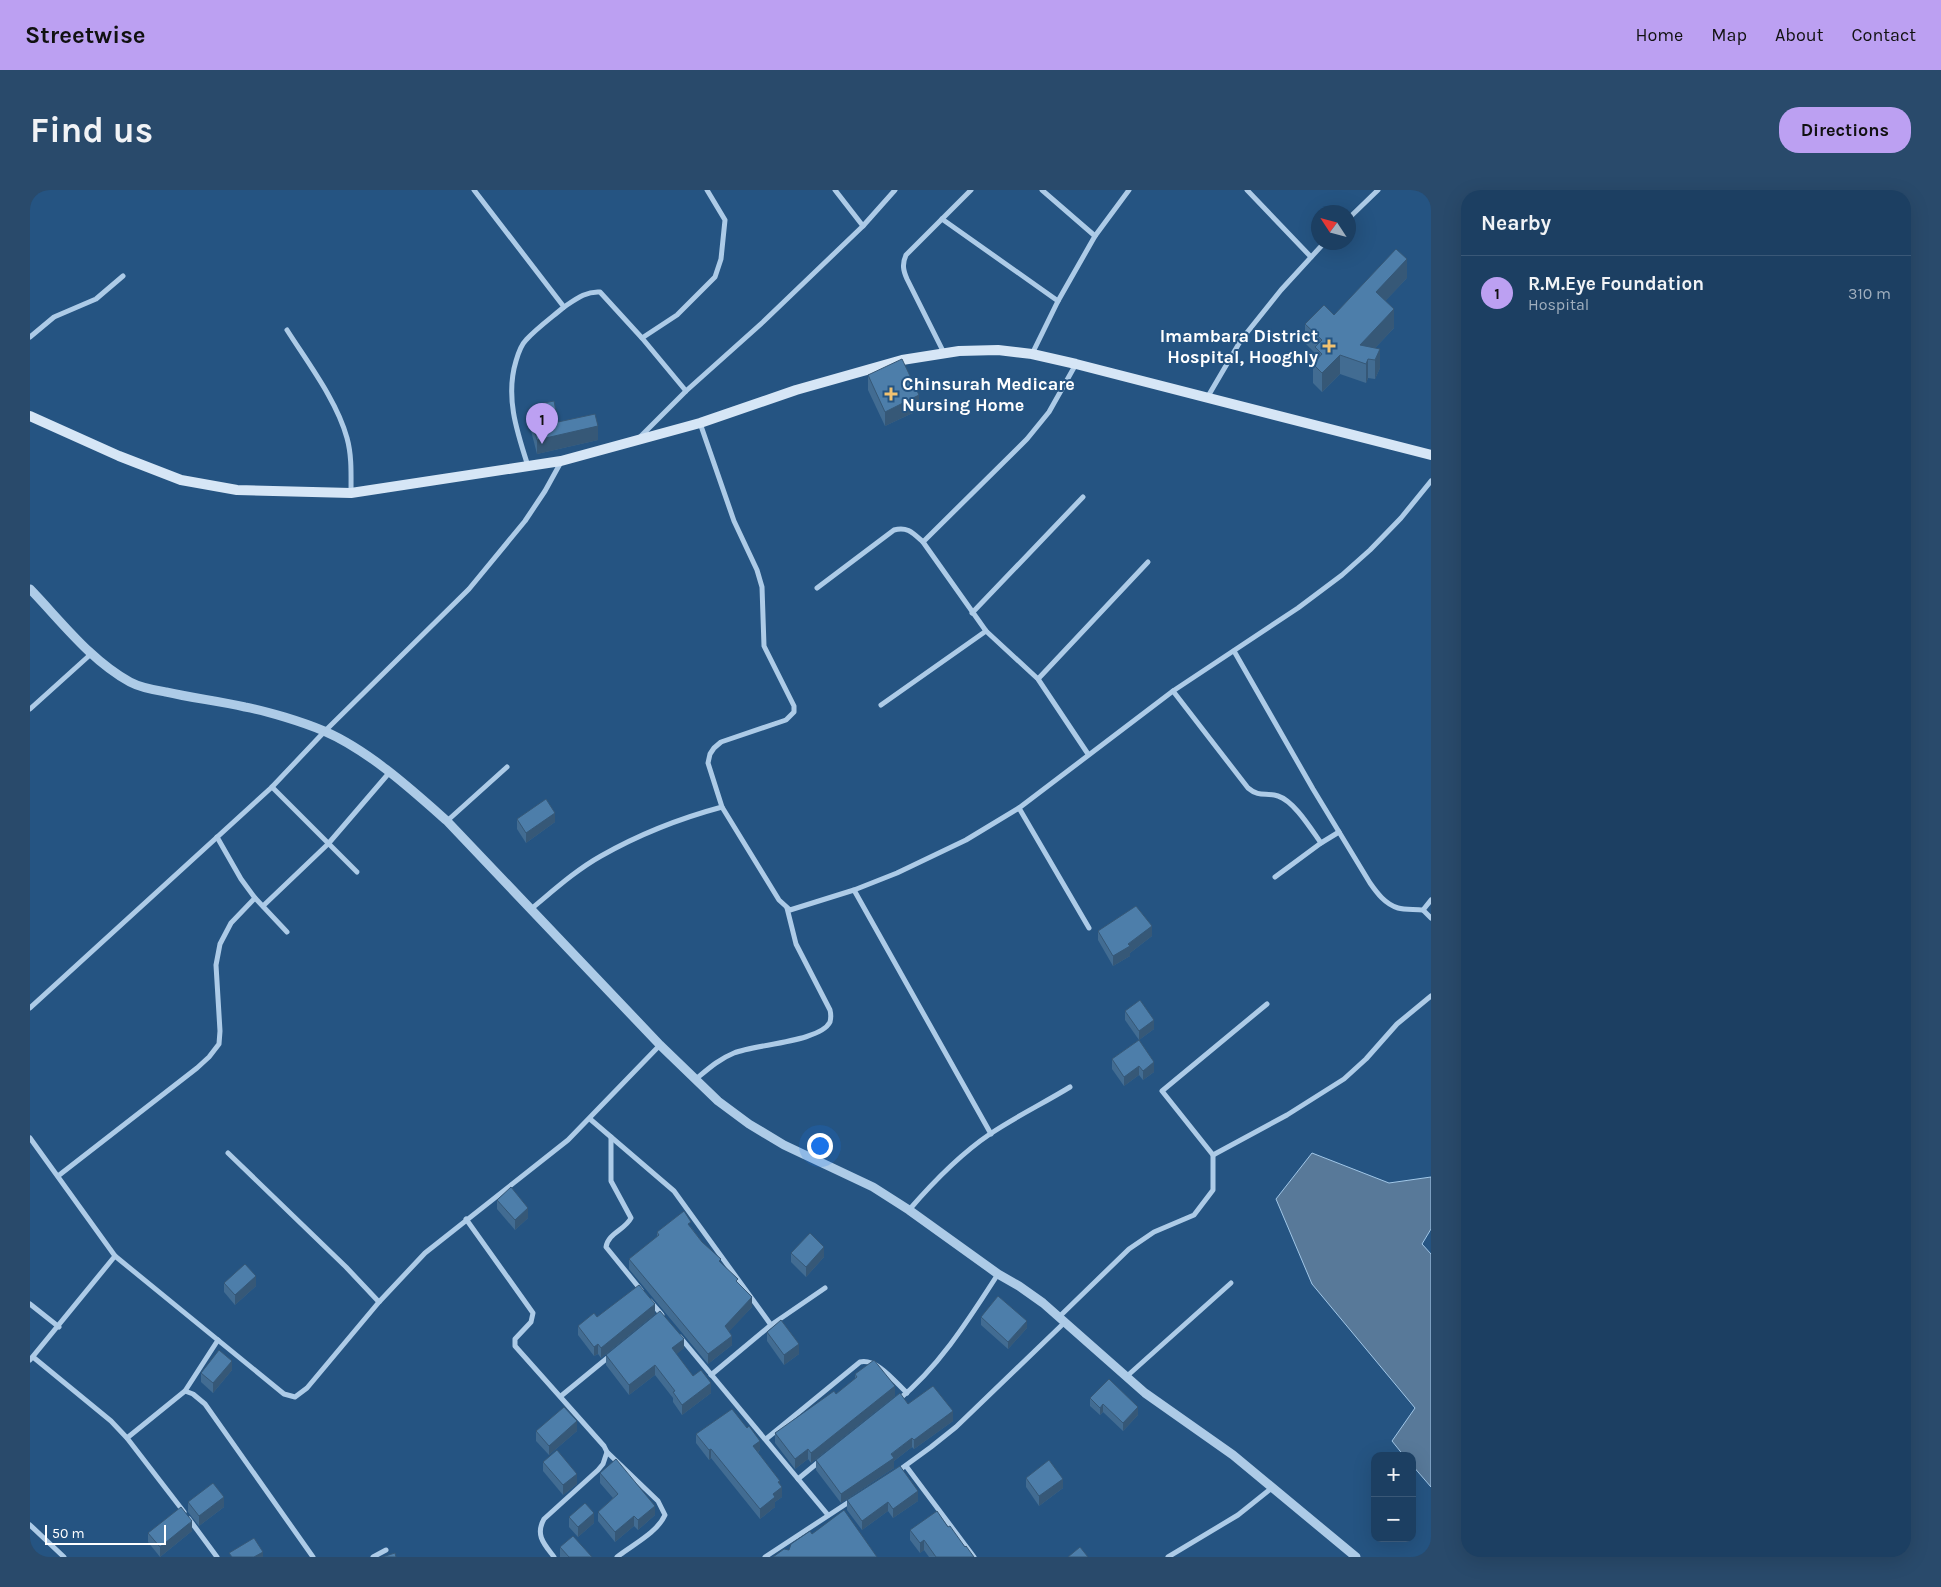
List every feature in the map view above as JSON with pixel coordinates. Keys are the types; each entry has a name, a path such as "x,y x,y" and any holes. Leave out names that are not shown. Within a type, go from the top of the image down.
{"main road":[{"path":"30,416 119,456 181,480 237,490 351,493 561,461 634,443 805,388 902,360 944,353 998,350 1032,354 1076,364 1431,455"}],"street":[{"path":"474,190 564,307"},
{"path":"642,338 677,315 715,277 721,259 725,220 707,190"},
{"path":"835,190 863,226"},
{"path":"634,443 686,391 763,322 863,226 896,190"},
{"path":"944,353 903,270 903,261 906,255 971,190"},
{"path":"1042,190 1095,236"},
{"path":"1032,354 1058,301 1095,236 1129,190"},
{"path":"1248,190 1311,257"},
{"path":"1356,211 1378,190"},
{"path":"942,219 1058,301"},
{"path":"1207,398 1241,340 1281,290 1318,250"},
{"path":"30,337 54,317 96,299 123,276"},
{"path":"528,467 516,428 511,399 514,368 519,352 524,341 564,307 584,294 600,292 642,338 686,391"},
{"path":"287,330 342,422 351,457 351,493"},
{"path":"923,542 1027,439 1049,412 1076,364"},
{"path":"696,1079 716,1062 734,1053 810,1036 826,1027 830,1022 830,1010 796,944 787,908 779,900 722,807 708,763 710,754 721,742 786,720 794,712 794,706 764,646 762,586 757,570 734,521 700,423"},
{"path":"30,1008 272,786 469,589 525,521 545,491 561,461"},
{"path":"787,908 796,908 854,890 897,873 949,849 1019,808 1173,691 1298,608 1342,575 1401,518 1431,481"},
{"path":"972,613 1084,497"},
{"path":"817,588 894,530 907,529 923,542 986,631 1038,679 1088,754"},
{"path":"1038,679 1148,562"},
{"path":"30,589 91,654 115,673 132,683 186,697 246,707 325,731 390,773 447,820 660,1046 718,1101 749,1124 804,1155 873,1186 998,1274 1019,1286 1062,1319 1145,1393 1233,1455 1356,1557"},
{"path":"881,705 986,631"},
{"path":"1234,651 1370,883 1380,896 1399,908 1422,910 1431,918"},
{"path":"30,709 91,654"},
{"path":"1173,691 1248,788 1259,795 1280,796 1289,803 1322,843"},
{"path":"447,820 507,767"},
{"path":"263,906 328,844 390,773"},
{"path":"272,786 357,872"},
{"path":"531,909 570,877 602,856 693,815 722,807"},
{"path":"1019,808 1089,928"},
{"path":"1275,877 1339,832"},
{"path":"217,837 241,879 255,898 287,932"},
{"path":"854,890 991,1134"},
{"path":"58,1176 209,1057 218,1044 220,1031 216,965 220,944 231,923 255,898"},
{"path":"1422,910 1431,900"},
{"path":"1213,1155 1287,1115 1344,1079 1397,1024 1431,996"},
{"path":"890,1476 906,1466 956,1427 1129,1249 1154,1232 1194,1216 1213,1190 1213,1155 1162,1091 1267,1004"},
{"path":"30,1138 116,1256 284,1394 296,1397 307,1388 379,1302 425,1253 568,1140 660,1046"},
{"path":"909,1210 952,1164 991,1134 1070,1088"},
{"path":"590,1118 674,1191 771,1325"},
{"path":"611,1137 611,1181 631,1218 627,1224 608,1240 606,1247 668,1322"},
{"path":"228,1153 346,1267 379,1302"},
{"path":"466,1219 533,1313 532,1322 515,1339 516,1346 604,1446 607,1452 658,1501 664,1515 662,1521 616,1557"},
{"path":"116,1256 31,1359 111,1421 127,1438 217,1557"},
{"path":"889,1407 906,1393 932,1366 966,1324 998,1274"},
{"path":"1126,1377 1231,1283"},
{"path":"711,1375 771,1325 825,1288"},
{"path":"30,1304 59,1327"},
{"path":"654,1320 661,1314"},
{"path":"674,1329 828,1515"},
{"path":"127,1438 185,1391 218,1340"},
{"path":"561,1396 615,1352"},
{"path":"766,1439 860,1362 870,1362 878,1366 906,1393"},
{"path":"185,1391 193,1394 205,1404 313,1557"},
{"path":"554,1557 541,1540 540,1526 544,1519 604,1464 607,1452"},
{"path":"798,1478 829,1454"},
{"path":"906,1466 974,1557"},
{"path":"1168,1557 1238,1515 1273,1487"},
{"path":"765,1557 782,1550 828,1515 857,1497"},
{"path":"840,1508 845,1515"},
{"path":"30,1525 64,1557"},
{"path":"372,1557 386,1550"}],"water":[{"path":"1312,1153 1389,1183 1431,1177 1431,1229 1422,1244 1431,1254 1431,1487 1416,1470 1416,1452 1401,1452 1392,1441 1415,1408 1312,1284 1276,1199"}],"building":[{"path":"1396,249 1407,259 1376,292 1394,309 1360,345 1380,349 1375,360 1368,359 1366,364 1340,355 1322,373 1313,364 1322,354 1315,347 1322,340 1305,324 1324,305 1334,315"},
{"path":"902,359 919,395 885,412 868,375"},
{"path":"554,401 558,422 595,414 598,426 537,440 529,409 539,407 539,404"},
{"path":"546,799 555,813 526,833 517,819"},
{"path":"1136,906 1152,926 1128,944 1130,946 1113,956 1098,931"},
{"path":"1140,1000 1154,1020 1139,1031 1125,1011"},
{"path":"1139,1040 1154,1062 1143,1071 1139,1066 1124,1077 1112,1059"},
{"path":"511,1187 528,1208 515,1220 497,1200"},
{"path":"684,1211 691,1222 688,1224 702,1242 721,1259 719,1261 738,1279 736,1281 752,1297 725,1326 732,1336 708,1354 629,1259 659,1235 657,1232"},
{"path":"810,1233 824,1247 806,1267 791,1253"},
{"path":"245,1264 256,1276 235,1295 224,1283"},
{"path":"639,1285 655,1304 601,1348 598,1344 594,1347 578,1326 594,1313 597,1317"},
{"path":"998,1296 1027,1321 1008,1342 981,1317"},
{"path":"660,1311 684,1339 672,1348 693,1376 701,1370 711,1383 682,1405 673,1392 675,1391 655,1365 629,1385 606,1355"},
{"path":"781,1320 799,1344 784,1355 767,1332"},
{"path":"219,1350 232,1361 213,1383 201,1373"},
{"path":"874,1360 895,1386 811,1453 808,1449 795,1459 775,1433 834,1391 836,1394 857,1377 855,1374"},
{"path":"1109,1379 1138,1407 1123,1423 1103,1404 1100,1408 1090,1398"},
{"path":"933,1386 953,1411 914,1440 912,1438 891,1454 894,1458 841,1494 816,1460 900,1393 908,1404"},
{"path":"564,1407 577,1421 549,1446 536,1431"},
{"path":"732,1409 747,1428 749,1426 760,1441 753,1446 780,1481 778,1482 782,1487 773,1494 775,1497 760,1509 711,1449 709,1450 696,1434"},
{"path":"557,1450 577,1474 563,1485 543,1462"},
{"path":"616,1459 655,1506 638,1520 634,1516 615,1532 598,1512 618,1494 600,1473"},
{"path":"1049,1460 1063,1479 1039,1496 1026,1478"},
{"path":"900,1466 918,1491 893,1509 888,1502 862,1521 847,1500"},
{"path":"213,1483 224,1497 199,1516 188,1502"},
{"path":"585,1503 594,1513 578,1527 569,1517"},
{"path":"181,1507 192,1521 160,1547 148,1533"},
{"path":"844,1510 877,1557 773,1557 784,1549 789,1550 791,1544 810,1531 812,1534"},
{"path":"937,1511 974,1557 936,1557 924,1540 920,1543 910,1530"},
{"path":"573,1536 592,1557 569,1557 560,1547"},
{"path":"254,1538 263,1552 254,1557 232,1557 229,1553"},
{"path":"1080,1547 1088,1557 1068,1557"},
{"path":"395,1553 396,1557 382,1557"}],"place":[{"name":"Imambara District Hospital, Hooghly","path":"1329,346"},
{"name":"Chinsurah Medicare Nursing Home","path":"891,394"},
{"name":"R.M.Eye Foundation","path":"542,444"}]}
